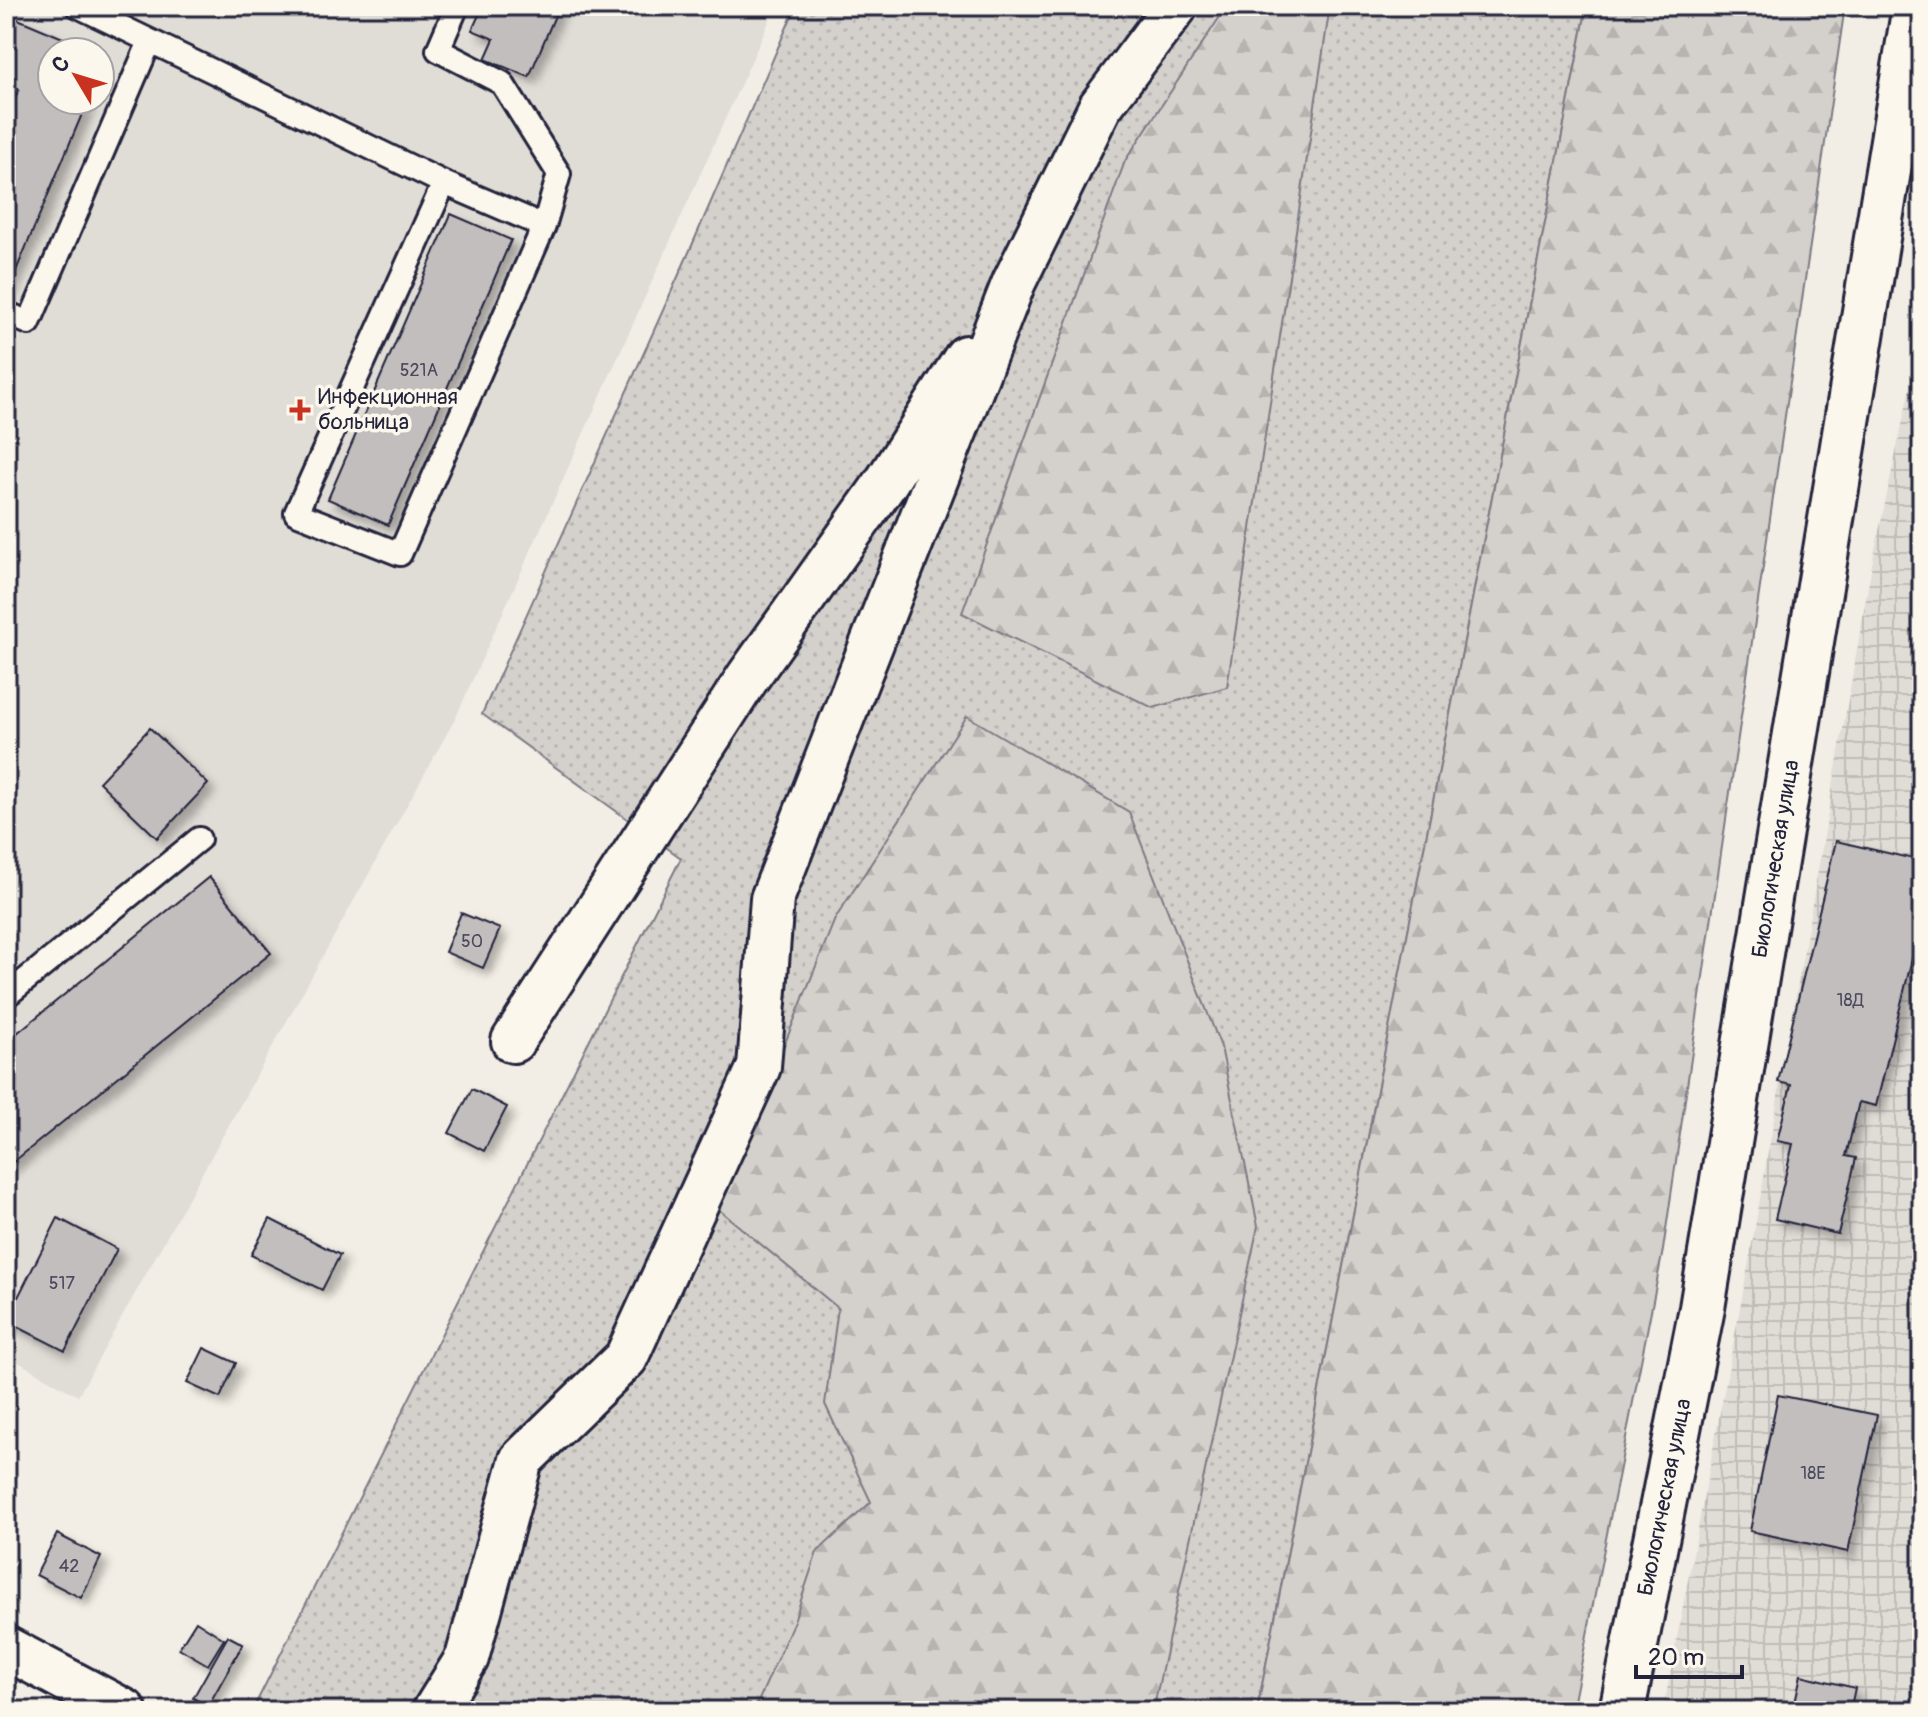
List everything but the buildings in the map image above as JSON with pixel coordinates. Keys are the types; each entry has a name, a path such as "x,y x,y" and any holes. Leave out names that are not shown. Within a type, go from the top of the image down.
{"street":[{"path":"434,1711 467,1658 521,1460 626,1358 759,1067 772,899 1014,282 1100,107 1176,6"},
{"name":"Биологическая улица","path":"1622,1711 1702,1308 1915,6"},
{"path":"513,1041 748,677 885,484 1014,282"},
{"path":"6,1648 125,1711"}],"lane":[{"path":"78,6 444,183 544,226"},
{"path":"444,183 296,513 400,554 544,226 559,174 502,83 438,50 457,6"},
{"path":"6,313 29,323 150,41"},
{"path":"6,996 199,839"}],"shaded area":[{"name":"Инфекционная больница","path":"6,6 776,6 455,719 78,1396 6,1355"},
{"path":"1922,332 1922,1711 1663,1711 1749,1261 1873,559"}],"green space":[{"path":"796,6 1587,6 1257,1711 252,1711 681,858 482,714"},
{"path":"1227,6 1330,6 1227,687 1153,708 962,613 1125,161"},
{"path":"1587,6 1845,6 1663,1250 1572,1711 1257,1711"},
{"path":"967,716 1129,812 1221,1047 1258,1226 1153,1711 754,1711 794,1621 817,1552 871,1502 825,1404 838,1308 718,1209 835,919"}],"place":[{"name":"Инфекционная больница","path":"300,410"}]}
